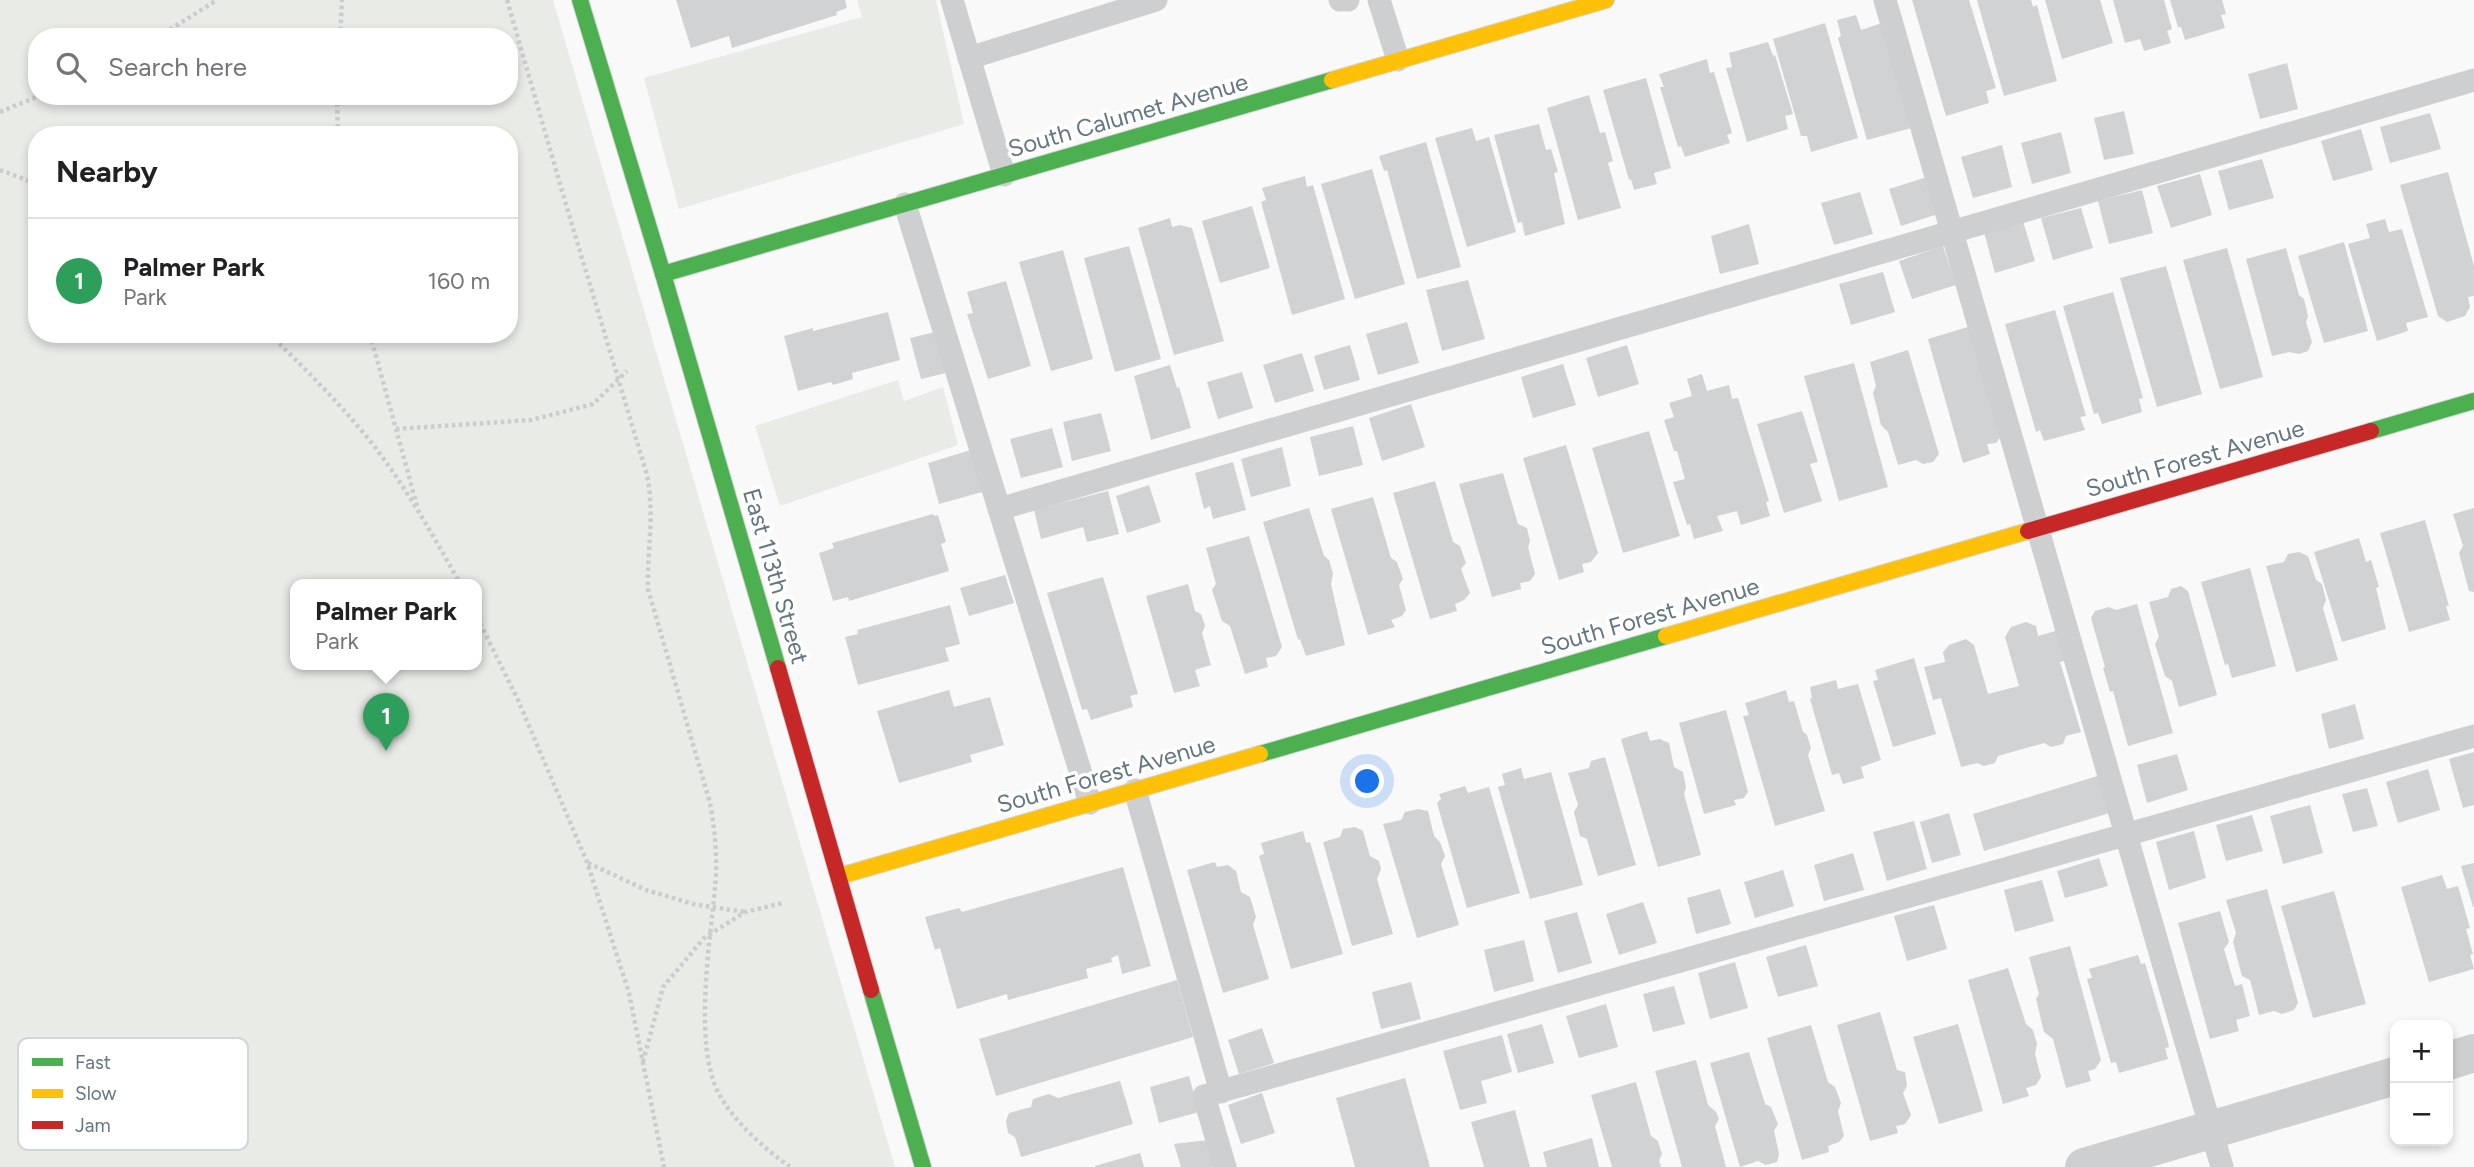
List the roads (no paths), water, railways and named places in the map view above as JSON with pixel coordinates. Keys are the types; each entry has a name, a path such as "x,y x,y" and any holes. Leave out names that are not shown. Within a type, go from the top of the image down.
{"street":[{"name":"East 113th Street","path":"580,0 840,876 923,1167"},
{"name":"South Calumet Avenue","path":"663,274 1606,0"},
{"name":"South Forest Avenue","path":"840,876 2474,401"},
{"path":"2453,1059 2474,1053"},
{"path":"2084,1167 2390,1077"}],"lane":[{"path":"952,0 1004,175"},
{"path":"970,58 1156,0"},
{"path":"1340,0 1348,0"},
{"path":"1379,0 1398,60"},
{"path":"1885,0 2222,1167"},
{"path":"999,509 2474,80"},
{"path":"905,204 1090,803"},
{"path":"1224,1167 1204,1096 2474,736"},
{"path":"1135,790 1221,1092"}],"place":[{"name":"Palmer Park","path":"386,751"}]}
